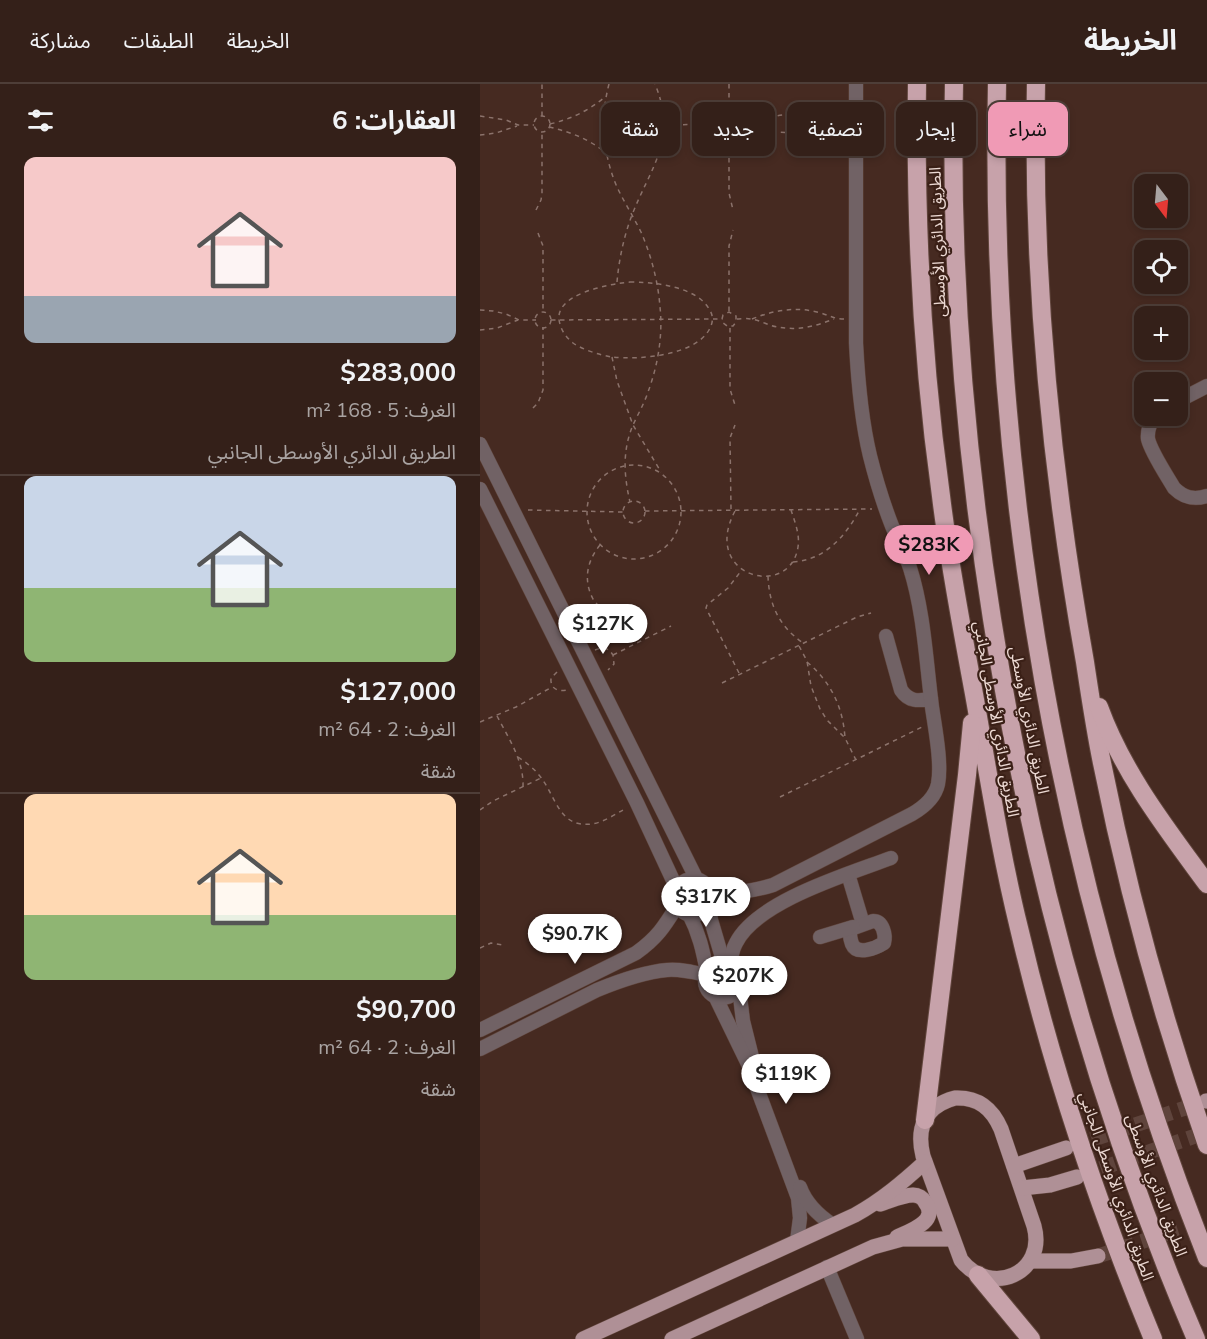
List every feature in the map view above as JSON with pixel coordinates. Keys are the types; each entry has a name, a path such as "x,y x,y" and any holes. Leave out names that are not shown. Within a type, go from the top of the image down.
{"highway":[{"name":"الطريق الدائري الأوسطى الجانبي","path":"917,84 919,248 929,397 947,545 991,797 1008,882 1043,1022 1070,1115 1121,1260 1153,1339"},
{"name":"الطريق الدائري الأوسطى","path":"954,84 955,245 964,392 982,549 1014,745 1053,919 1092,1057 1138,1193 1196,1339"},
{"name":"الطريق الدائري الأوسطى","path":"997,84 998,242 1007,397 1027,571 1052,725 1081,863 1114,989 1161,1135 1207,1258"},
{"path":"1036,84 1038,239 1047,382 1063,525 1086,668 1101,760 1135,909 1170,1033 1207,1145"},
{"path":"1086,668 1101,712 1131,776 1207,885"},
{"path":"925,1119 969,758 973,692"},
{"path":"978,1275 1031,1339"}],"main road":[{"path":"962,1098 977,1101 990,1110 998,1122 1036,1233 1036,1247 1030,1261 1020,1271 1007,1278 992,1279 971,1271 962,1260 925,1162 920,1142 925,1119 934,1108 947,1100 962,1098"},
{"path":"1014,1166 1066,1148"},
{"path":"1037,1158 1030,1167 1030,1175 1040,1186"},
{"path":"583,1339 864,1210 902,1183 925,1162"},
{"path":"1022,1188 1077,1177"},
{"path":"672,1339 921,1226 929,1213 927,1203 919,1197 909,1195 864,1210"},
{"path":"884,1243 902,1239 953,1239"},
{"path":"1030,1261 1058,1262 1098,1256"}],"street":[{"path":"709,889 726,893 742,892 773,885 924,807 938,786 934,721 915,584 886,509 870,456 857,375 856,84"},
{"path":"1188,396 1207,386"},
{"path":"1149,426 1148,439 1151,447 1174,488 1185,496 1199,498 1207,496"},
{"path":"480,444 697,880"},
{"path":"480,489 677,888"},
{"path":"886,636 901,690 905,696 918,701 931,699"},
{"path":"727,965 736,942 754,921 816,887 891,858"},
{"path":"820,937 858,926 848,874"},
{"path":"707,974 696,928 675,894 677,888 686,881 697,880 709,889 711,920 727,965"},
{"path":"683,910 695,915 709,905"},
{"path":"480,1030 636,953 650,943 683,910"},
{"path":"797,1241 800,1218 798,1198 748,1064 715,996 706,987 707,974 717,964 727,965 736,970 739,975 741,1010 753,1062 803,1195 821,1217 833,1225"},
{"path":"480,1049 597,990 624,980 667,970 707,974"},
{"path":"715,996 728,997 739,988"},
{"path":"827,1267 857,1339"}],"path":[{"path":"542,84 542,117"},
{"path":"606,102 609,84"},
{"path":"655,84 662,102"},
{"path":"729,84 729,102"},
{"path":"534,125 542,132 548,130 550,126 580,114 606,97"},
{"path":"793,114 822,118 835,124 821,129 793,133 779,132 752,124 765,118 793,114"},
{"path":"480,116 506,120 518,125"},
{"path":"534,125 538,118 542,117 547,118 550,126"},
{"path":"480,135 496,133 518,125 534,125"},
{"path":"550,126 580,136 601,149"},
{"path":"536,210 542,200 542,132"},
{"path":"608,156 617,186 648,249 657,284 661,319 658,355 649,391 633,425 627,445 625,466 630,502"},
{"path":"616,283 619,260 632,215 658,156"},
{"path":"729,156 729,193 733,210"},
{"path":"729,312 729,246 732,230"},
{"path":"538,233 543,246 543,312"},
{"path":"616,283 657,284 680,289 705,303 713,319 711,328 699,341 672,353 612,357 575,344 562,329 559,320 562,309 579,294 616,283"},
{"path":"737,319 752,319 779,328 808,327 835,319 822,313 794,309 772,312 752,319"},
{"path":"480,310 506,314 519,320"},
{"path":"536,320 537,316 543,312"},
{"path":"536,320 538,325 543,327 549,325 551,320 549,314 543,312"},
{"path":"729,312 723,315 722,319 724,325 730,327"},
{"path":"729,312 737,319"},
{"path":"551,320 722,319"},
{"path":"730,327 737,319"},
{"path":"480,330 497,328 519,320 536,320"},
{"path":"533,408 538,403 543,390 543,327"},
{"path":"730,327 729,389 735,405"},
{"path":"612,357 633,425 662,473 672,483 679,496 681,511 680,523 675,535 663,548 646,557 634,559 621,557 600,545 590,529 587,511 589,497 596,484 606,473 634,464 662,473"},
{"path":"731,510 730,438 735,425"},
{"path":"630,502 639,502 645,511 642,520 634,523 626,519 623,512 630,502"},
{"path":"792,562 809,560 836,543 854,522 860,509"},
{"path":"645,511 886,509"},
{"path":"513,510 623,512"},
{"path":"735,510 727,531 730,553 741,570 759,576 777,574 792,562 798,549 798,541 791,510"},
{"path":"600,545 593,553 587,575 592,597 603,616 607,637 606,648"},
{"path":"740,675 706,608 728,588 741,570"},
{"path":"768,576 768,590 776,615 793,636 804,643"},
{"path":"722,683 857,617 872,613"},
{"path":"613,654 671,626"},
{"path":"799,645 807,661 811,686 818,704 827,720 845,738 856,760"},
{"path":"585,655 601,648 606,648 613,654 614,664 611,668 596,676"},
{"path":"807,661 825,679 837,701 842,713 845,738"},
{"path":"567,664 553,675 550,683 556,690 561,691 578,686"},
{"path":"480,722 497,716 552,687"},
{"path":"497,716 518,757 523,786"},
{"path":"780,797 934,721"},
{"path":"518,757 527,762 542,777 560,811 568,819 579,824 601,821 637,803"},
{"path":"480,810 492,801 542,777"},
{"path":"480,948 491,943 502,945"}],"tunnel":[{"path":"1070,1147 1203,1102"},
{"path":"1079,1176 1207,1132"},
{"path":"1098,1256 1207,1220"}]}
